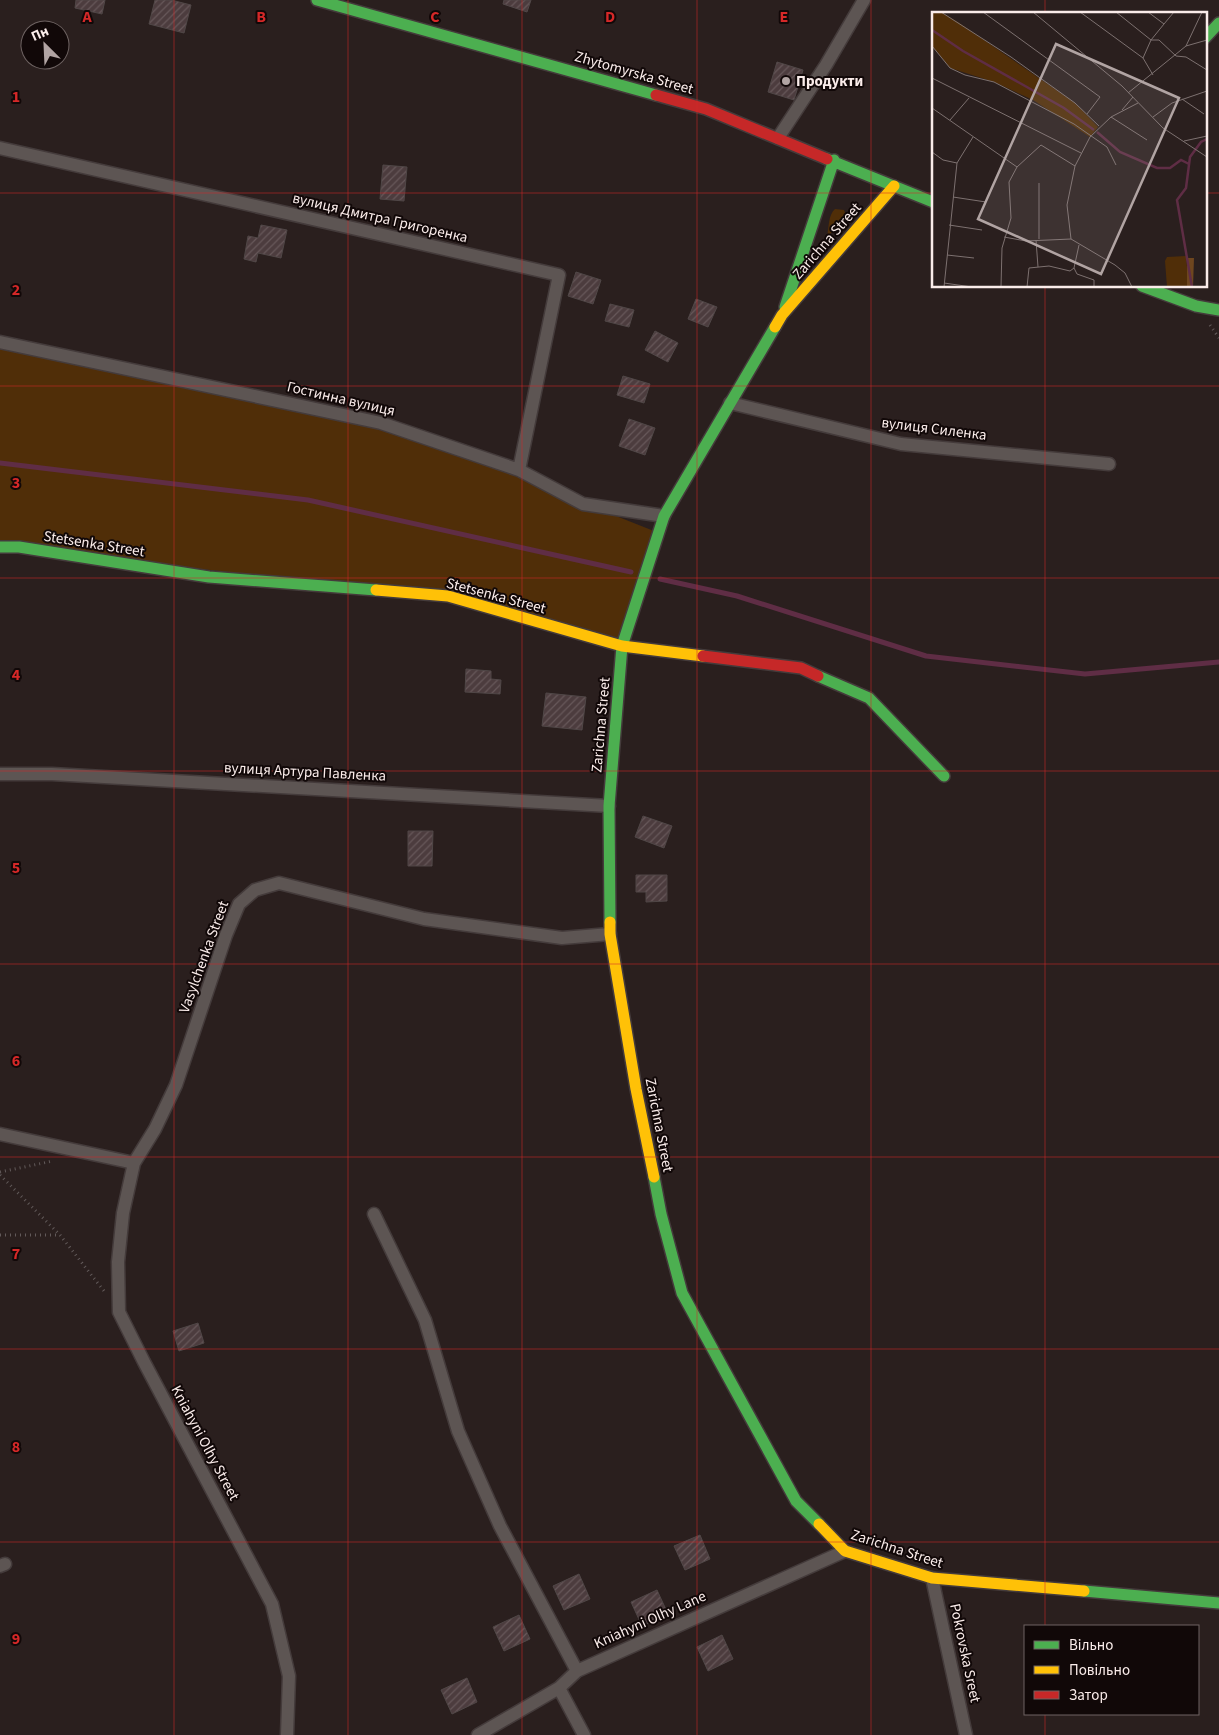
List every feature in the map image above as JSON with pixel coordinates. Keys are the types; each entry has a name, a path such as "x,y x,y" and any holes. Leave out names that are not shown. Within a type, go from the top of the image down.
{"street":[{"name":"Zhytomyrska Street","path":"317,0 706,109 932,202"},
{"path":"778,138 826,66 864,0"},
{"path":"1206,37 1219,23"},
{"name":"вулиця Дмитра Григоренка","path":"0,148 559,275 519,470"},
{"name":"Zarichna Street","path":"782,315 834,160"},
{"name":"Zarichna Street","path":"894,186 782,315 664,516 622,646 609,806 610,934 636,1089 661,1214 682,1293 796,1500 845,1551 932,1578 1219,1603"},
{"path":"1147,288 1196,306 1219,310"},
{"name":"Гостинна вулиця","path":"0,342 381,423 519,470 583,504 664,516"},
{"name":"вулиця Силенка","path":"730,403 901,444 1109,464"},
{"name":"Stetsenka Street","path":"0,547 19,547 209,577 448,596 622,646 802,668 869,698 944,776"},
{"name":"вулиця Артура Павленка","path":"0,774 62,775 609,806"},
{"name":"Vasylchenka Street","path":"134,1163 155,1129 176,1085 226,935 239,904 255,890 279,883 424,919 553,937 610,934"},
{"path":"0,1134 134,1163"},
{"name":"Kniahyni Olhy Street","path":"134,1163 123,1213 118,1262 120,1312 144,1362 272,1604 289,1676 287,1735"},
{"path":"374,1214 425,1320 458,1431 500,1526 578,1671"},
{"name":"Kniahyni Olhy Lane","path":"478,1735 559,1688 578,1671 845,1551"},
{"name":"Pokrovska Sreet","path":"932,1578 966,1735"},
{"path":"559,1688 584,1735"}],"path":[{"path":"0,1173 54,1160"},
{"path":"0,1173 60,1235 120,1312"},
{"path":"0,1235 60,1235"}],"shaded area":[{"path":"835,209 844,210 846,215 842,222 827,237 830,218"},
{"path":"0,347 381,423 659,533 622,646 448,596 0,547"}],"building":[{"path":"76,0 105,0 102,14 75,8"},
{"path":"155,0 171,0 191,5 184,33 149,24"},
{"path":"504,0 531,0 527,12 503,4"},
{"name":"Продукти","path":"777,62 803,70 794,100 768,92"},
{"path":"383,165 407,167 404,201 380,199"},
{"path":"261,225 287,230 281,258 258,253 256,262 244,259 248,236 258,238"},
{"path":"576,272 601,280 593,304 568,296"},
{"path":"696,299 717,307 708,327 688,319"},
{"path":"610,304 634,310 629,327 605,321"},
{"path":"655,331 678,343 668,362 645,350"},
{"path":"623,376 650,384 644,403 617,395"},
{"path":"629,419 655,428 645,455 619,446"},
{"path":"466,669 491,671 491,679 501,680 500,694 465,692"},
{"path":"546,693 586,697 582,730 542,726"},
{"path":"643,816 672,826 664,848 635,837"},
{"path":"408,831 433,831 432,866 408,866"},
{"path":"636,875 667,875 667,901 646,902 646,892 636,892"},
{"path":"198,1323 204,1343 179,1351 173,1331"},
{"path":"700,1535 710,1559 685,1570 674,1546"},
{"path":"579,1574 590,1599 564,1610 553,1586"},
{"path":"657,1590 668,1614 642,1626 631,1602"},
{"path":"519,1615 530,1639 504,1651 493,1627"},
{"path":"722,1635 733,1659 708,1671 697,1647"},
{"path":"467,1678 477,1702 452,1714 441,1690"}],"waterway":[{"path":"0,463 308,500 631,572"},
{"path":"660,579 737,596 926,656 1085,674 1219,662"}],"traffic: fast":[{"path":"317,0 656,95"},
{"path":"1206,37 1219,23"},
{"path":"827,159 932,202"},
{"path":"785,307 834,160"},
{"path":"1147,288 1196,306 1219,310"},
{"path":"610,922 609,806 622,646 664,516 775,327"},
{"path":"0,547 19,547 209,577 376,590"},
{"path":"818,676 869,698 944,776"},
{"path":"654,1177 661,1214 682,1293 796,1501 819,1524"},
{"path":"1084,1591 1219,1603"}],"traffic: slow":[{"path":"775,327 782,315 894,186"},
{"path":"376,590 448,596 622,646 703,656"},
{"path":"610,922 610,934 636,1089 654,1177"},
{"path":"819,1524 845,1551 932,1578 1084,1591"}],"traffic: jam":[{"path":"656,95 706,109 827,159"},
{"path":"703,656 801,668 818,676"}],"place":[{"name":"Продукти","path":"786,81"}]}
